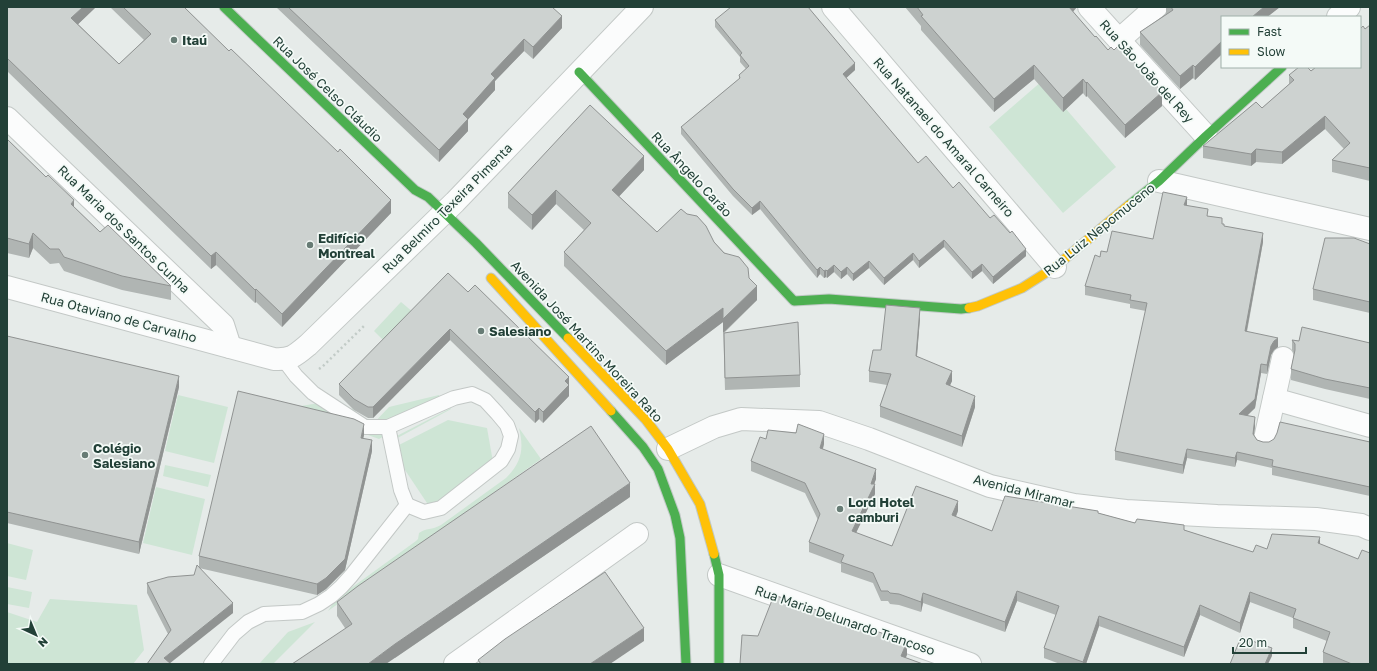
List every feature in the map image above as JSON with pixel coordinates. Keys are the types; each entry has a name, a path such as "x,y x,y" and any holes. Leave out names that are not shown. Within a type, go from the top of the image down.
{"street":[{"name":"Rua José Celso Cláudio","path":"224,7 415,190 436,216"},
{"name":"Rua Belmiro Texeira Pimenta","path":"284,360 294,357 308,345 642,7"},
{"name":"Rua Natanael do Amaral Carneiro","path":"834,7 1055,267"},
{"name":"Rua São João del Rey","path":"1089,7 1206,136"},
{"path":"1119,40 1156,7"},
{"path":"1339,16 1349,7"},
{"name":"Rua Luiz Nepomuceno","path":"786,294 794,301 829,299 961,310 978,306 1022,288 1055,267 1159,181 1281,68"},
{"name":"Rua Ângelo Carão","path":"579,72 786,294"},
{"name":"Rua Maria dos Santos Cunha","path":"7,118 223,325 230,347"},
{"path":"1159,181 1370,229"},
{"name":"Rua José Celso Cláudio","path":"415,190 428,197 436,216"},
{"name":"Avenida José Martins Moreira Rato","path":"436,216 476,243 625,397 646,420 668,449 700,504 719,575 719,664"},
{"path":"486,273 643,447 658,469 675,515 680,538 686,664"},
{"name":"Rua Otaviano de Carvalho","path":"7,287 230,347"},
{"path":"230,347 274,359 284,360"},
{"path":"1266,439 1283,358"},
{"path":"1274,400 1370,426"},
{"name":"Avenida Miramar","path":"668,449 714,427 741,419 819,422 869,439 990,486 1074,505 1126,511 1316,519 1361,525 1370,529"},
{"path":"455,664 637,534"},
{"name":"Rua Maria Delunardo Trancoso","path":"719,575 970,664"}],"lane":[{"path":"284,360 296,376 313,393 365,427 388,427 454,398 472,394 485,400 497,412 507,425 510,436 508,449 501,461 441,508 424,512 407,505 400,490 388,427"},
{"path":"211,664 234,634 248,622 264,614 302,612 319,604 331,596 351,576 407,505"}],"green space":[{"path":"1042,81 1116,167 1063,213 989,127"},
{"path":"401,302 414,313 386,343 374,331"},
{"path":"178,395 228,407 214,463 165,451"},
{"path":"439,395 441,403 379,439 343,426 352,408 371,426 389,407"},
{"path":"325,402 339,415 331,425 301,406"},
{"path":"451,409 392,441 391,439"},
{"path":"448,420 487,428 493,462 434,506 427,503 393,452 395,447"},
{"path":"519,428 541,459 328,611 336,599 416,541 419,533 441,525 506,478 515,466 520,455 521,436"},
{"path":"165,465 211,475 208,487 163,476"},
{"path":"156,487 205,499 192,555 143,543"},
{"path":"7,543 33,550 26,580 7,576"},
{"path":"7,587 32,592 29,608 7,604"},
{"path":"50,599 137,605 144,650 133,664 7,664 7,612 37,622"},
{"path":"315,622 273,664 259,664 288,632"}],"building":[{"path":"7,7 83,7 71,18 119,64 151,34 123,7 184,7 229,51 231,49 338,152 340,149 391,200 282,314 216,252 211,256 7,58"},
{"path":"288,7 552,7 562,16 533,47 524,39 491,74 495,78 463,114 468,119 439,150"},
{"path":"731,7 808,7 855,63 843,74 918,163 926,156 953,188 959,182 990,218 994,215 1010,233 1012,231 1026,249 993,277 982,264 972,272 944,240 919,261 913,253 884,278 869,261 853,274 847,267 841,272 834,265 827,271 824,271 820,267 817,270 760,201 752,208 733,189 681,127 740,78 739,75 749,66 740,55 742,53 715,20"},
{"path":"917,7 1069,7 1108,50 1111,47 1114,50 1119,45 1162,92 1125,125 1083,79 1063,98 1034,65 994,99 921,16 923,15"},
{"path":"1171,7 1264,7 1253,16 1221,16 1221,42 1195,67 1193,65 1180,76 1140,32 1173,10"},
{"path":"1370,25 1370,168 1332,160 1350,143 1325,116 1282,152 1256,149 1251,154 1203,146 1256,102 1262,108 1294,80 1289,75 1298,68 1308,68 1311,71 1315,68 1361,68 1361,28 1363,26 1365,29"},
{"path":"590,105 644,156 612,190 657,232 681,209 687,214 697,216 706,226 714,242 724,253 739,257 748,268 749,278 757,286 723,319 723,308 666,351 564,252 591,223 556,190 532,215 508,193"},
{"path":"7,139 46,177 48,175 74,200 71,204 100,232 108,225 171,286 122,276 64,257 59,249 50,249 33,233 29,244 7,238"},
{"path":"1163,192 1187,197 1184,205 1208,209 1207,216 1222,218 1222,224 1224,224 1224,226 1263,233 1245,331 1278,338 1271,346 1267,365 1261,364 1255,399 1239,414 1255,417 1253,434 1257,440 1269,442 1274,439 1280,422 1370,442 1370,487 1272,466 1273,460 1237,452 1235,458 1187,449 1183,465 1115,451 1147,303 1130,300 1131,295 1085,286 1095,255 1100,257 1101,251 1107,252 1112,231 1153,239"},
{"path":"1325,238 1354,238 1370,244 1370,302 1313,289"},
{"path":"448,273 468,292 475,285 569,377 565,381 569,385 543,412 539,408 535,412 450,329 373,407 368,407 354,399 339,384"},
{"path":"886,305 920,308 916,356 952,371 946,384 975,396 962,436 880,406 891,374 869,371 873,350 881,350"},
{"path":"798,322 800,375 725,378 724,333"},
{"path":"1302,327 1370,343 1370,388 1325,379 1291,369 1295,350 1295,344 1292,340 1299,341"},
{"name":"Colégio Salesiano","path":"7,336 179,376 139,542 7,512"},
{"path":"238,391 354,419 364,424 361,438 372,440 345,559 326,578 317,584 199,556"},
{"path":"798,424 824,434 820,448 876,469 871,484 875,484 852,531 892,546 916,486 958,501 952,515 992,531 1005,496 1098,511 1098,513 1135,523 1137,519 1184,525 1184,530 1253,552 1256,545 1267,549 1272,534 1320,537 1318,543 1358,559 1362,550 1370,553 1370,664 1352,664 1323,652 1330,632 1293,618 1296,609 1250,592 1240,623 1200,605 1184,647 1099,616 1083,662 1044,648 1059,606 1017,591 1005,622 923,593 921,602 899,594 881,591 873,573 841,562 844,555 809,542 820,514 805,483 751,461 760,437 766,439 768,430 796,433"},
{"path":"591,426 630,483 368,664 292,664 352,624 337,602"},
{"path":"197,565 233,603 164,658 171,664 147,664 171,630 147,583 168,577 194,575"},
{"path":"605,572 644,628 590,664 481,664 478,660 505,639"},
{"path":"774,595 907,642 901,656 923,664 740,664 742,635 758,636"},
{"path":"1241,637 1272,648 1265,664 1230,664"}],"traffic: fast":[{"path":"224,7 415,190 428,197 476,243 568,338"},
{"path":"1129,205 1159,181 1281,68"},
{"path":"579,72 794,301 829,299 961,309 969,308"},
{"path":"611,411 643,447 658,469 675,515 680,538 686,664"},
{"path":"714,554 719,575 719,664"}],"traffic: slow":[{"path":"969,308 978,306 1022,288 1055,267 1129,205"},
{"path":"491,278 611,411"},
{"path":"568,338 646,420 668,449 700,504 714,554"}],"place":[{"name":"Itaú","path":"174,40"},
{"name":"Edifício Montreal","path":"310,245"},
{"name":"Salesiano","path":"481,331"},
{"name":"Colégio Salesiano","path":"85,455"},
{"name":"Lord Hotel camburi","path":"840,509"}]}
